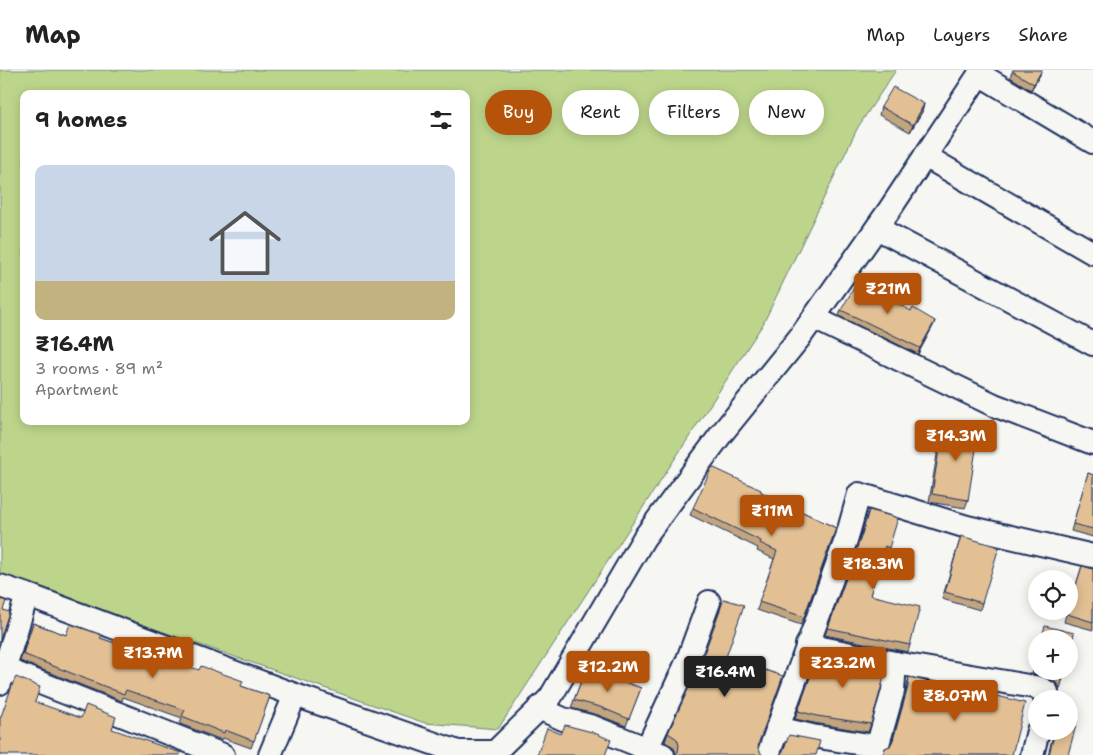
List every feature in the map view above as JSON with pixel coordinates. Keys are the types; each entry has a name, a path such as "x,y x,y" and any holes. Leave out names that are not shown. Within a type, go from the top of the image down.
{"street":[{"path":"0,586 295,695 458,752 495,752 550,698 644,538 722,433 814,318 981,72 1093,142"},
{"path":"925,156 1093,253"},
{"path":"876,228 1093,344"},
{"path":"814,318 994,405 1093,443"},
{"path":"768,755 848,537 859,494 967,527 1093,556"},
{"path":"27,595 2,676 223,755"},
{"path":"539,708 563,719 593,727 652,753 657,730 709,602"},
{"path":"807,645 1044,690"},
{"path":"777,728 812,736 869,745 878,744 893,691 895,663"},
{"path":"270,755 295,695"},
{"path":"1032,755 1036,740"}],"green space":[{"path":"0,70 896,70 858,127 763,324 498,729 425,723 0,575"}],"building":[{"path":"1013,70 1042,70 1034,84"},
{"path":"893,87 924,104 913,125 881,107"},
{"path":"858,281 911,311 913,308 935,321 920,348 841,310"},
{"path":"943,424 979,430 968,500 932,494"},
{"path":"712,467 836,528 804,617 759,602 777,551 760,543 761,541 693,508"},
{"path":"1088,473 1093,475 1093,529 1073,524"},
{"path":"869,510 898,518 889,548 885,546 870,595 920,607 910,645 828,628"},
{"path":"961,536 999,547 982,603 945,592"},
{"path":"1082,566 1093,569 1093,622 1078,617 1078,579"},
{"path":"0,599 6,601 3,610 9,612 0,640"},
{"path":"724,599 744,605 726,657 783,676 759,742 758,748 762,755 675,755 678,752 679,745 677,739 668,733 702,659"},
{"path":"33,623 66,635 70,624 102,635 100,638 147,654 148,652 199,670 201,666 243,681 241,686 270,696 254,741 225,730 224,733 182,716 185,710 126,690 124,694 23,654"},
{"path":"1045,626 1062,630 1044,630"},
{"path":"819,653 884,666 883,681 871,724 817,716 798,711"},
{"path":"586,668 641,688 629,719 600,707 574,700"},
{"path":"16,677 40,687 35,702 81,718 86,705 116,717 112,729 181,753 180,755 0,755 0,719"},
{"path":"909,677 973,693 974,690 1025,703 1012,755 884,755 885,748 890,746 893,740"},
{"path":"565,725 592,732 611,740 605,755 537,755 547,728 561,734"},
{"path":"789,735 820,741 816,755 780,755"},
{"path":"1053,740 1072,740 1068,755 1049,755"}]}
